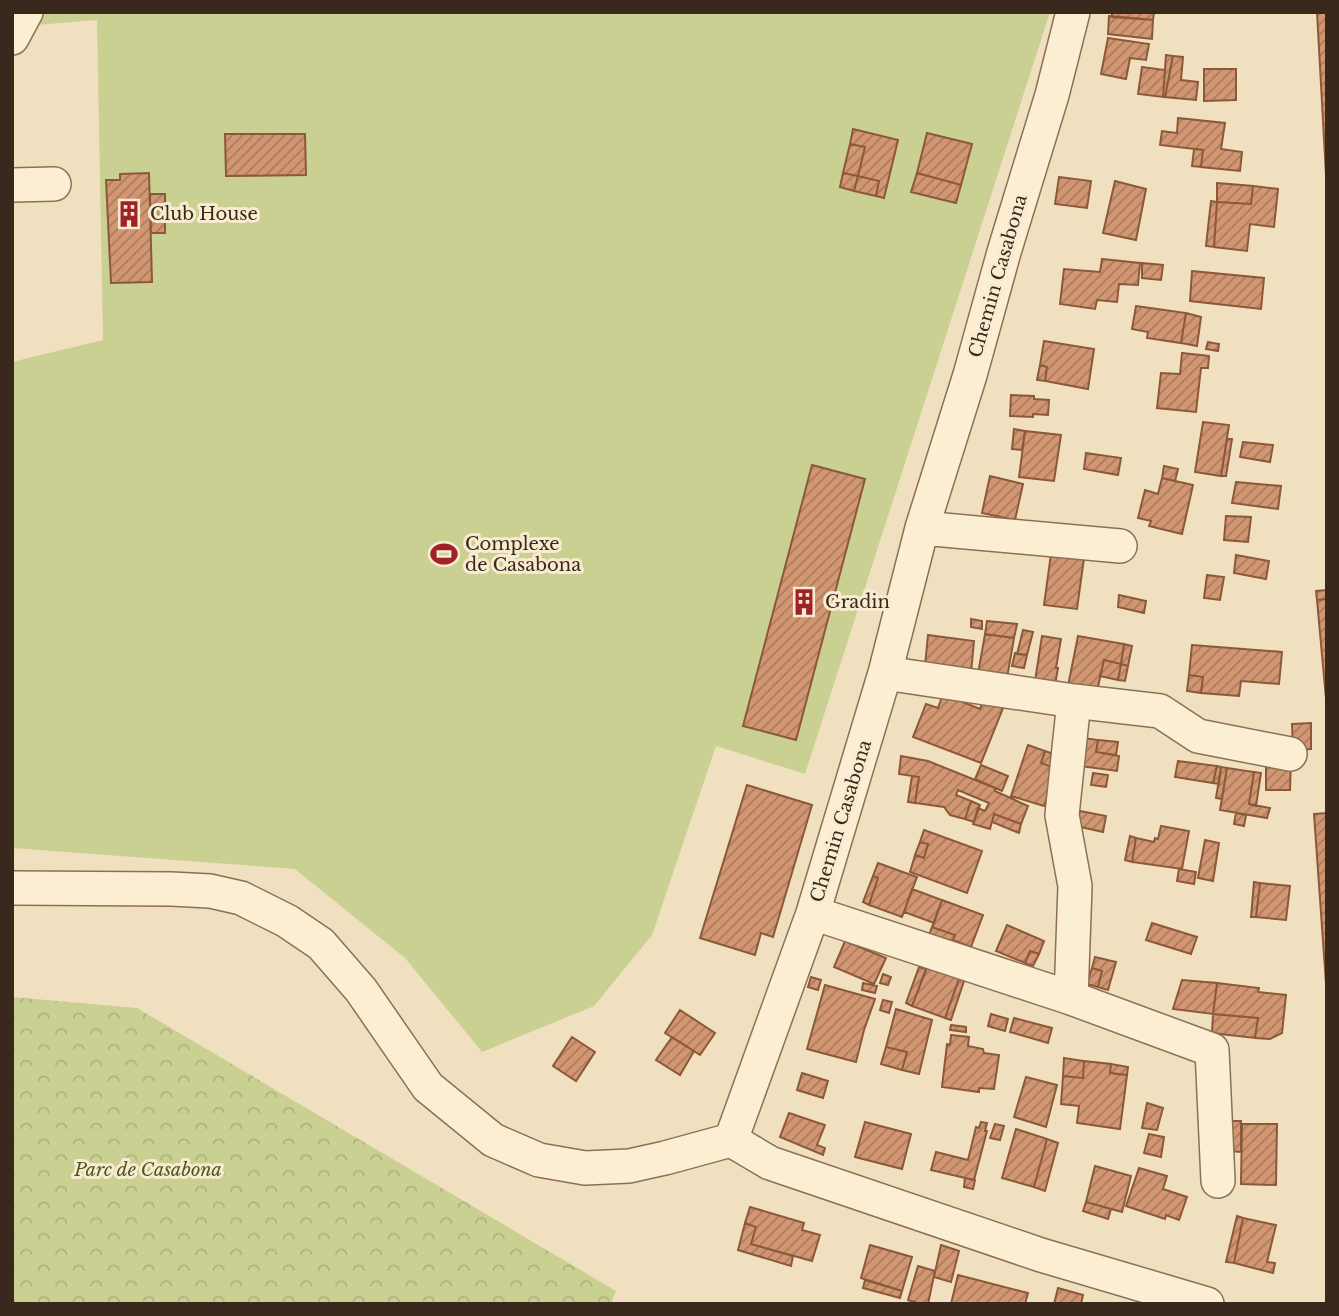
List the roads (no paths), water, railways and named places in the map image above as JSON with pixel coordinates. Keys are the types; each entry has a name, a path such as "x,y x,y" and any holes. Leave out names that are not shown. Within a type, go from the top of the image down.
{"street":[{"path":"12,38 26,12"},
{"name":"Chemin Casabona","path":"731,1140 813,913 885,673 922,528 1052,95 1073,12"},
{"path":"12,185 54,184"},
{"path":"922,528 1119,546"},
{"path":"885,673 1160,711 1198,736 1290,754"},
{"path":"1071,998 1075,886 1062,815 1074,701"},
{"path":"12,888 210,891 241,898 287,920 321,944 361,990 428,1087 493,1140 539,1160 585,1168 629,1166 731,1140 770,1163 1041,1255 1207,1304"},
{"path":"813,913 1071,998 1212,1050 1218,1181"}],"place":[{"name":"Club House","path":"129,214"},
{"name":"Complexe de Casabona","path":"444,554"},
{"name":"Gradin","path":"804,602"}],"park label":[{"name":"Parc de Casabona","path":"148,1170"}]}
